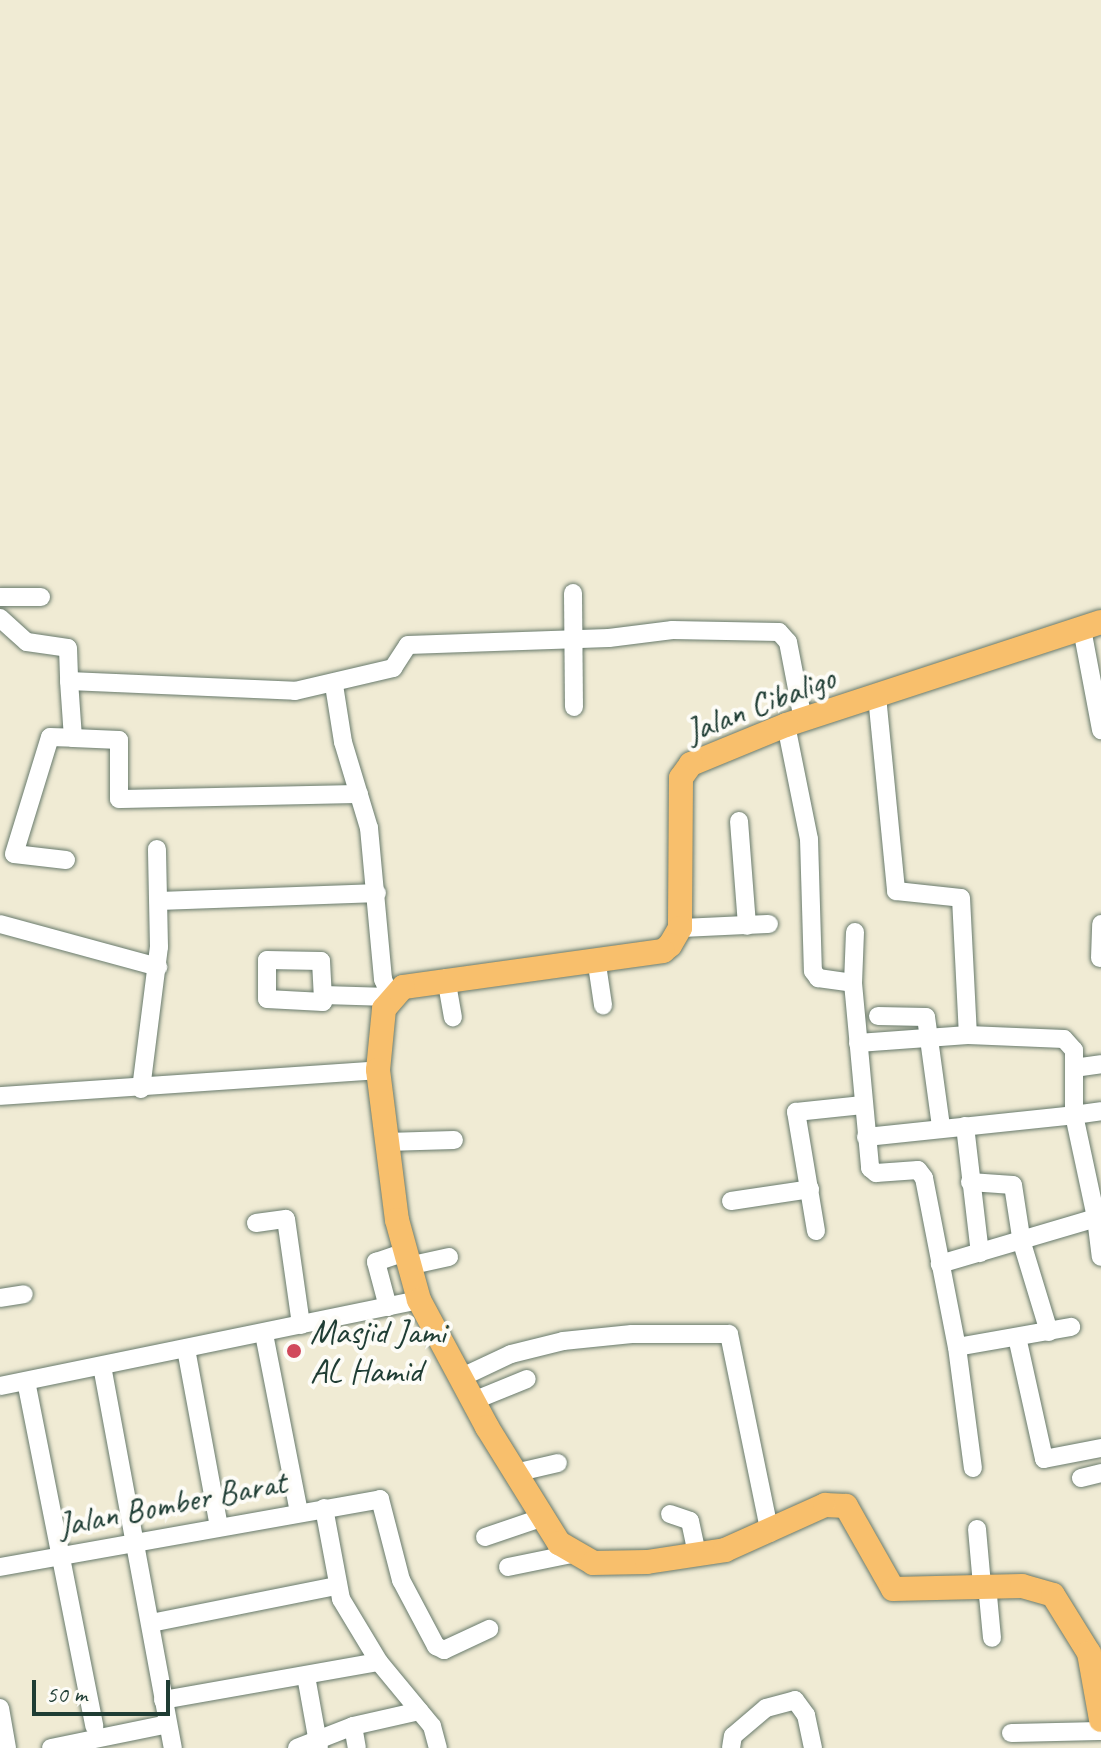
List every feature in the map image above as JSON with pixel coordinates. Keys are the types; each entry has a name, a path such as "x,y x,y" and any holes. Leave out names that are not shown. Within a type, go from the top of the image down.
{"main road":[{"name":"Jalan Cibaligo","path":"680,928 684,770 702,757 794,722 1091,626"},
{"path":"680,928 663,951 446,978 403,987 390,997 378,1070 386,1142 406,1259 419,1300 460,1378 541,1518 572,1554 607,1563 697,1555 770,1533 825,1505 846,1506 893,1589 987,1593 1036,1587 1053,1595 1086,1645 1098,1686 1101,1720"}],"street":[{"path":"573,593 574,707"},
{"path":"0,597 41,597"},
{"path":"0,618 27,642 68,648 73,738"},
{"path":"1091,626 1101,730"},
{"path":"69,681 295,691 334,685 394,667 406,645 573,639 672,630 779,632 788,642 794,722 809,839 814,975 853,983"},
{"path":"323,995 390,997 383,979 369,828 334,685"},
{"path":"877,696 896,891 961,898 968,1035"},
{"path":"66,860 14,854 50,737 119,740 119,799 359,794"},
{"path":"739,821 747,926"},
{"path":"141,1089 158,967 161,901 157,849"},
{"path":"161,901 377,893"},
{"path":"0,924 158,967"},
{"path":"680,928 769,924"},
{"path":"1100,958 1101,924"},
{"path":"855,932 853,983 866,1137 873,1172 918,1170 924,1178 957,1347 973,1468"},
{"path":"596,958 603,1005"},
{"path":"446,978 453,1017"},
{"path":"878,1016 926,1017 941,1127"},
{"path":"858,1043 968,1035 1064,1039 1074,1050 1074,1115 1101,1257"},
{"path":"1074,1068 1101,1064"},
{"path":"0,1096 141,1089 378,1070"},
{"path":"816,1231 796,1112 863,1105"},
{"path":"866,1137 1101,1111"},
{"path":"965,1126 980,1253"},
{"path":"386,1142 454,1140"},
{"path":"970,1182 1011,1182 1022,1243 1049,1332"},
{"path":"731,1201 810,1189"},
{"path":"940,1264 1022,1243 1096,1218"},
{"path":"256,1223 286,1219 301,1325"},
{"path":"388,1307 376,1262 449,1257"},
{"path":"0,1298 24,1294"},
{"path":"0,1386 419,1300"},
{"path":"957,1347 1071,1327"},
{"path":"264,1334 299,1512"},
{"path":"460,1378 511,1354 563,1341 632,1334 729,1334 770,1533"},
{"path":"1017,1337 1044,1459 1101,1448"},
{"path":"186,1349 219,1527"},
{"path":"102,1366 173,1748"},
{"path":"473,1401 527,1379"},
{"path":"26,1381 58,1558 94,1726"},
{"path":"515,1473 558,1463"},
{"path":"1081,1478 1101,1473"},
{"path":"324,1508 380,1499 385,1503 401,1580 436,1646 444,1650 489,1629"},
{"name":"Jalan Bomber Barat","path":"0,1567 324,1508 337,1586 379,1662 432,1726 438,1748"},
{"path":"670,1514 690,1521 697,1555"},
{"path":"485,1537 541,1518"},
{"path":"977,1529 992,1638"},
{"path":"508,1567 572,1554"},
{"path":"151,1623 337,1586"},
{"path":"163,1700 379,1662"},
{"path":"306,1676 319,1744"},
{"path":"731,1748 733,1736 774,1704 795,1700 806,1715 813,1748"},
{"path":"0,1711 7,1748"},
{"path":"297,1748 319,1744 353,1726 419,1711"},
{"path":"51,1748 168,1724"},
{"path":"353,1726 357,1748"},
{"path":"1011,1733 1101,1731"}],"place":[{"name":"Masjid Jami AL Hamid","path":"294,1351"}]}
